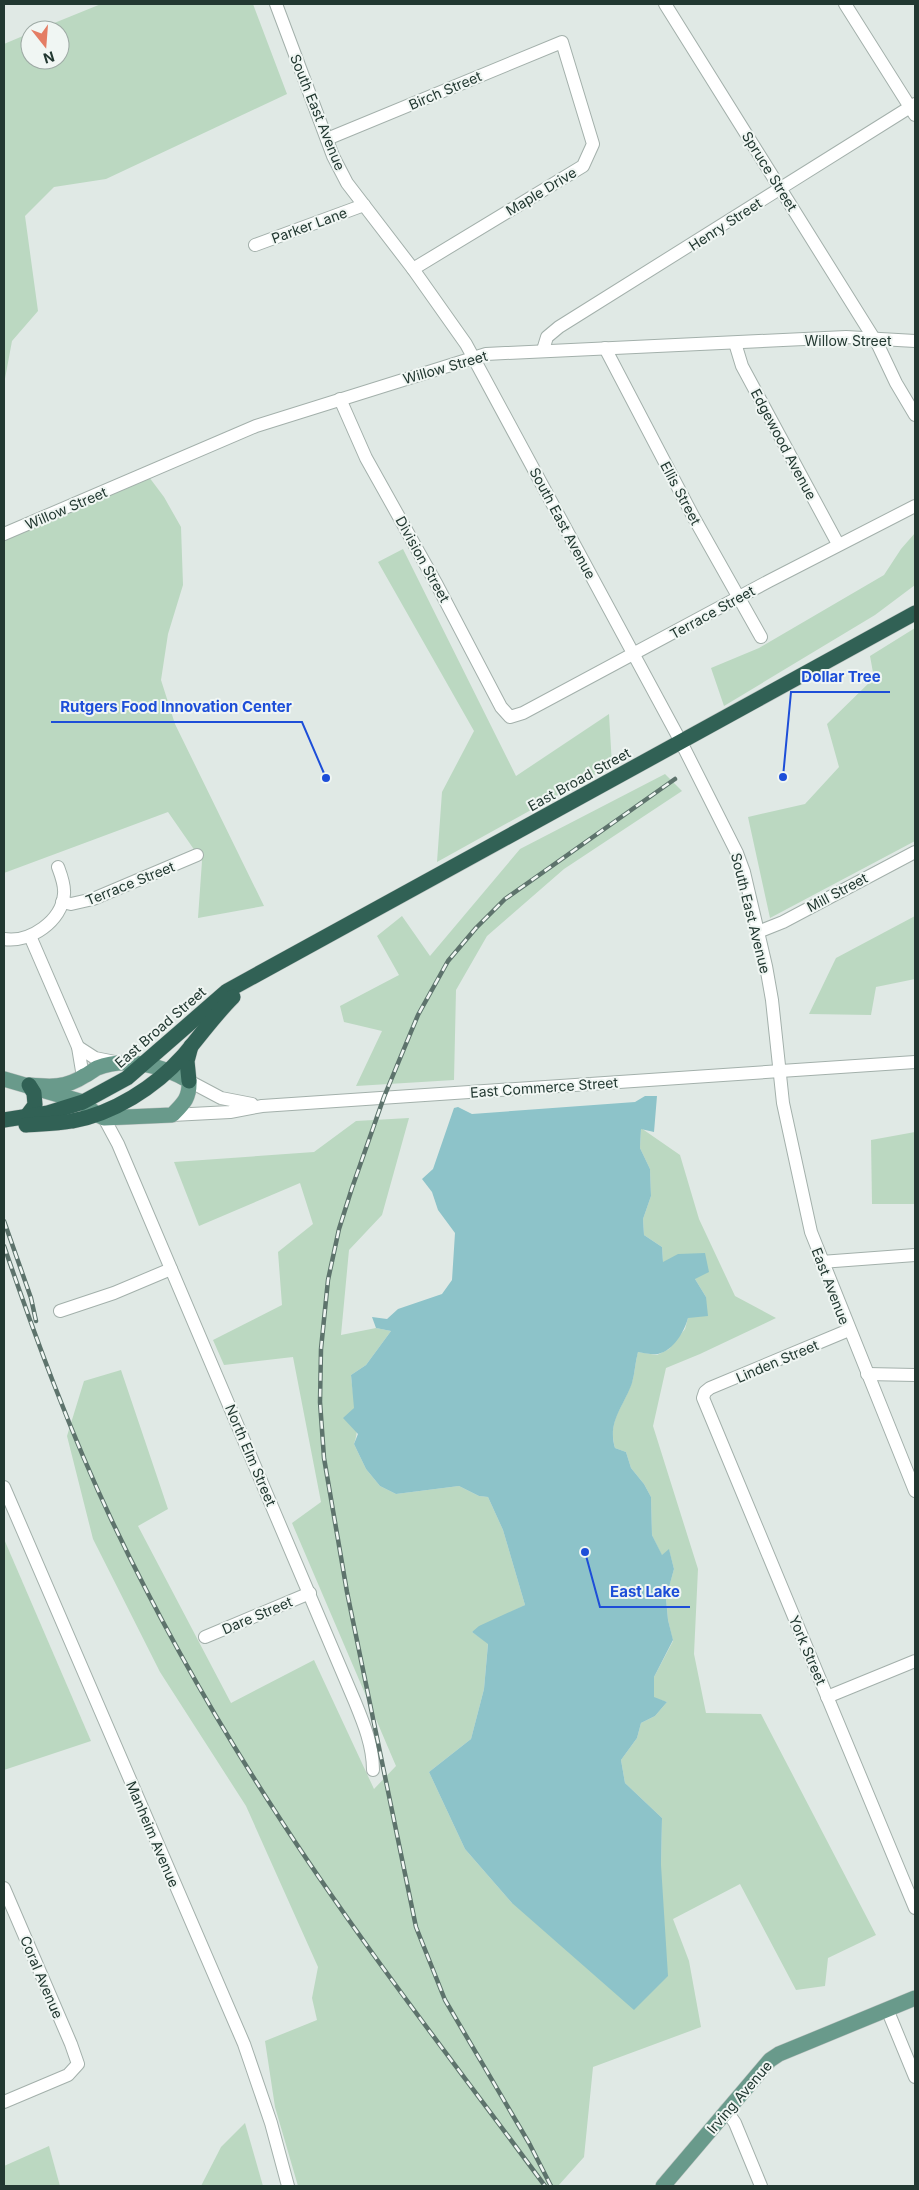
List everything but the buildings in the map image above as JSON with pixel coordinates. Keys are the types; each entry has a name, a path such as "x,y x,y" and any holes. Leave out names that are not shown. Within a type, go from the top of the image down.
{"highway":[{"name":"East Broad Street","path":"4,1125 52,1124 100,1116 123,1103 168,1070 193,1034 227,991 915,612"},
{"name":"East Broad Street","path":"4,1120 26,1117 83,1102 127,1078 193,1034"},
{"path":"189,1082 187,1061 193,1034"},
{"path":"26,1117 32,1110 35,1099 29,1086"}],"main road":[{"path":"4,1079 66,1099 83,1102 100,1116 125,1118 172,1115 187,1100 189,1082 168,1070 127,1063 103,1066 60,1087 29,1086"},
{"path":"83,1077 83,1102"},
{"name":"Irving Avenue","path":"663,2186 770,2060 779,2054 915,1998"}],"street":[{"name":"South East Avenue","path":"276,4 333,156 347,182 413,269 473,357 681,742 737,853 744,872 772,1000 779,1071"},
{"name":"Spruce Street","path":"665,4 874,338 915,415"},
{"path":"845,4 914,109"},
{"name":"Birch Street","path":"327,139 562,42"},
{"name":"Maple Drive","path":"413,269 583,166 592,144 562,42"},
{"name":"Henry Street","path":"543,350 547,337 559,327 781,188 914,109"},
{"name":"Parker Lane","path":"254,245 364,205"},
{"name":"Willow Street","path":"4,534 256,426 473,357 501,352 846,338 915,341"},
{"name":"Edgewood Avenue","path":"735,343 742,366 838,544"},
{"name":"Ellis Street","path":"605,348 694,518 761,637"},
{"name":"Division Street","path":"340,399 366,458 438,585 501,707 510,717"},
{"name":"Terrace Street","path":"510,717 522,713 634,655 838,544 915,506"},
{"name":"Mill Street","path":"758,932 783,922 853,883 915,852"},
{"name":"Terrace Street","path":"62,902 71,904 93,900 197,855"},
{"path":"4,939 18,939 30,936 42,929 54,916 62,902 63,884 58,867"},
{"path":"30,936 78,1047 83,1077"},
{"path":"78,1047 101,1060 127,1063"},
{"name":"East Commerce Street","path":"172,1115 230,1112 262,1106 915,1062"},
{"name":"East Avenue","path":"779,1071 788,1136 811,1232 821,1262 915,1491"},
{"path":"189,1082 221,1098 262,1106"},
{"name":"North Elm Street","path":"100,1116 118,1144 310,1593 367,1732 373,1758 373,1770"},
{"path":"118,1144 118,1129 125,1118"},
{"path":"821,1262 915,1255"},
{"path":"60,1311 114,1293 171,1269"},
{"name":"Linden Street","path":"705,1392 710,1388 849,1330"},
{"path":"867,1374 915,1375"},
{"name":"York Street","path":"705,1392 706,1405 915,1908"},
{"name":"Manheim Avenue","path":"4,1487 244,2044 271,2123 288,2186"},
{"name":"Dare Street","path":"204,1637 310,1593"},
{"path":"827,1697 915,1661"},
{"name":"Coral Avenue","path":"4,1888 71,2044 77,2066 68,2075 4,2102"},
{"path":"887,2009 915,2077"},
{"path":"726,2110 736,2123 761,2186"}],"green space":[{"path":"101,4 253,4 287,94 106,179 54,187 25,216 38,311 12,341 4,384 4,44 20,37 20,70 70,70 70,20 62,20"},
{"path":"146,473 164,497 181,527 183,585 168,634 161,680 175,724 264,906 198,918 202,861 168,812 4,873 4,538"},
{"path":"915,533 915,585 875,615 724,706 711,668 759,648 884,575 901,549"},
{"path":"403,549 516,776 609,714 612,765 437,862 442,792 474,731 378,562"},
{"path":"915,628 915,841 770,918 748,817 805,804 839,767 827,724 874,678 870,656"},
{"path":"665,774 682,791 564,869 487,936 456,990 454,1080 356,1086 382,1031 344,1022 340,1006 399,975 377,936 402,916 430,956 520,849"},
{"path":"915,916 915,979 876,987 871,1015 809,1014 836,958"},
{"path":"409,1118 382,1215 349,1250 341,1335 376,1328 391,1331 366,1365 351,1375 357,1418 354,1444 366,1469 380,1486 396,1494 459,1486 479,1496 488,1497 503,1530 525,1605 472,1632 488,1643 484,1689 471,1739 429,1772 465,1849 512,1903 661,1865 662,1818 625,1783 621,1760 637,1738 641,1723 655,1716 667,1702 654,1698 654,1677 673,1641 668,1620 666,1597 674,1569 669,1550 662,1556 652,1535 651,1497 644,1484 631,1468 626,1452 615,1448 613,1430 632,1382 638,1352 657,1355 669,1349 685,1329 688,1318 706,1297 695,1279 663,1263 662,1247 644,1235 643,1219 651,1196 650,1169 640,1148 641,1128 680,1155 699,1219 735,1296 776,1318 666,1368 653,1426 698,1569 694,1654 706,1713 761,1714 876,1935 828,1958 825,1986 796,1990 740,1884 673,1919 689,1961 701,2027 593,2067 584,2157 558,2186 298,2186 275,2107 265,2041 317,2020 312,1998 318,1967 246,1806 160,1672 93,1539 67,1436 84,1381 121,1370 168,1509 138,1526 231,1703 314,1660 374,1789 396,1766 292,1523 321,1502 293,1357 224,1365 213,1340 282,1305 278,1252 313,1224 300,1183 199,1226 174,1162 314,1152 356,1121"},
{"path":"915,1132 915,1204 872,1204 871,1140"},
{"path":"4,1539 91,1741 4,1770"},
{"path":"245,2123 263,2186 201,2186 221,2147"},
{"path":"49,2146 60,2186 4,2186 4,2166"}],"water":[{"path":"645,1096 657,1096 654,1132 641,1129 640,1148 650,1169 651,1196 643,1219 644,1235 662,1247 663,1262 678,1254 705,1253 709,1272 695,1279 706,1297 708,1316 688,1318 678,1340 664,1352 648,1354 638,1352 632,1383 613,1430 615,1448 626,1452 631,1468 644,1484 651,1497 652,1535 662,1555 669,1549 674,1569 666,1598 668,1620 673,1640 654,1677 654,1697 667,1702 655,1716 641,1723 637,1738 621,1760 625,1783 662,1818 661,1865 668,1976 634,2010 512,1903 465,1849 429,1772 471,1739 484,1689 488,1644 472,1632 479,1626 525,1605 503,1530 488,1497 479,1496 459,1486 396,1494 380,1486 366,1469 354,1444 358,1434 343,1418 354,1408 351,1375 366,1365 391,1331 376,1328 372,1317 387,1319 398,1309 442,1294 452,1280 455,1233 438,1210 432,1192 422,1179 433,1169 454,1108 458,1107 472,1114 635,1102"}],"railway":[{"path":"551,2186 529,2143 445,2000 416,1927 347,1592 324,1458 320,1402 321,1349 328,1280 339,1229 352,1188 384,1097 418,1015 448,961 476,928 505,899 675,779"},
{"path":"4,1221 31,1298 36,1321"},
{"path":"4,1246 54,1385 112,1521 168,1631 209,1703 273,1808 338,1905 545,2186"}],"place":[{"name":"Dollar Tree","path":"783,777"},
{"name":"Rutgers Food Innovation Center","path":"326,778"},
{"name":"East Lake","path":"585,1552"}]}
